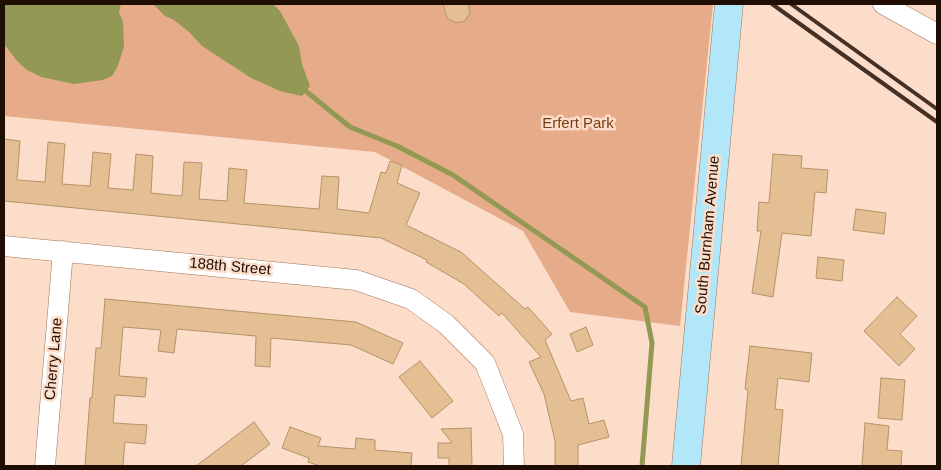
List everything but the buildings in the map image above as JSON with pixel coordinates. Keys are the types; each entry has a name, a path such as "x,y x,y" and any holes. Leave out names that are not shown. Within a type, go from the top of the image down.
{"main road":[{"name":"South Burnham Avenue","path":"686,466 729,4"}],"street":[{"path":"883,4 937,34"},
{"name":"188th Street","path":"4,246 356,280 410,299 446,324 485,363 513,434 514,466"},
{"name":"Cherry Lane","path":"45,466 63,251"}],"green space":[{"name":"Erfert Park","path":"4,4 713,4 680,326 570,312 523,231 375,152 4,116"}],"shaded area":[{"path":"4,4 121,4 119,12 123,22 124,47 117,68 112,76 103,80 74,84 41,77 27,70 17,61 4,44"},
{"path":"153,4 273,4 280,11 299,46 302,64 310,86 302,96 280,91 251,78 202,46 189,32 174,20 165,16"}],"waterway":[{"path":"302,88 350,127 397,146 453,175 645,307 652,343 642,466"}],"railway":[{"path":"772,4 937,122"},
{"path":"791,4 937,109"}]}
